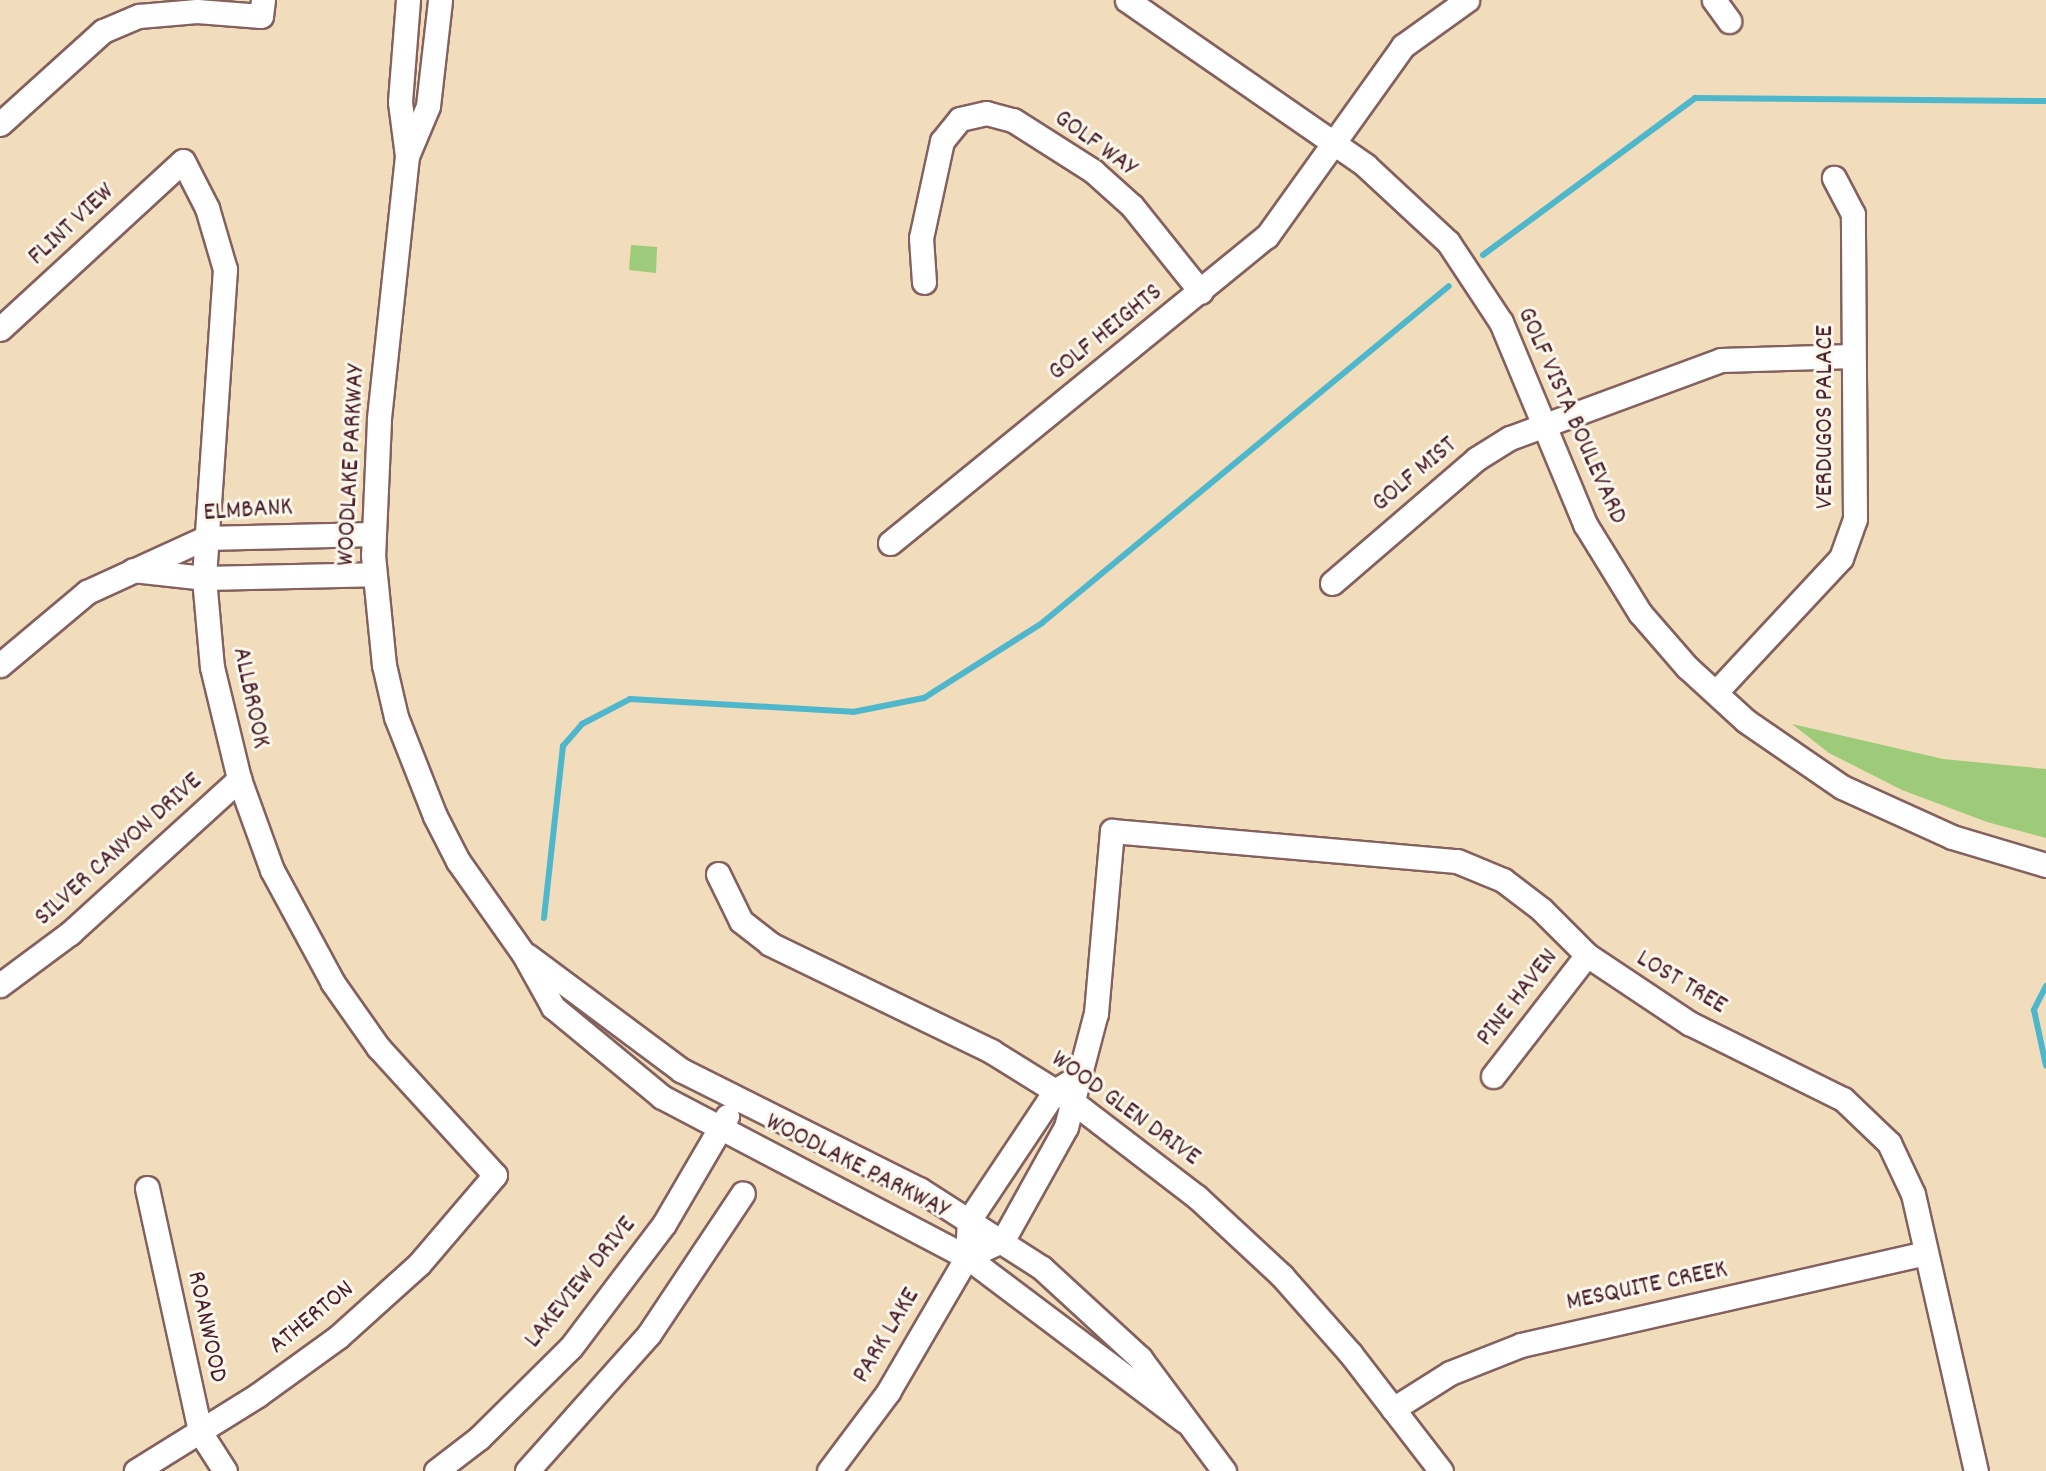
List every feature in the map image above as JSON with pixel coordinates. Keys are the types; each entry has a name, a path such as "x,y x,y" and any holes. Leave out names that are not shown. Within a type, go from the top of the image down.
{"street":[{"name":"WOODLAKE PARKWAY","path":"408,0 400,102 407,156 379,421 373,534 374,574 384,665 413,764 458,861 523,953 553,1007 662,1097 720,1130 869,1202 967,1257 1183,1420"},
{"name":"WOODLAKE PARKWAY","path":"407,156 429,106 440,0"},
{"name":"GOLF VISTA BOULEVARD","path":"1128,0 1334,144 1415,207 1477,281 1521,365 1543,425 1585,523 1640,612 1746,721 1842,787 1952,837 2046,865"},
{"name":"GOLF HEIGHTS","path":"890,543 1267,236 1403,46 1467,0"},
{"path":"1714,0 1729,21"},
{"path":"0,124 103,31 139,16 262,8"},
{"name":"GOLF WAY","path":"924,282 921,238 930,183 942,141 960,119 986,113 1013,120 1093,172 1132,206 1201,292"},
{"name":"FLINT VIEW","path":"0,330 183,161"},
{"name":"ALLBROOK","path":"183,161 207,208 225,269 204,578 212,667 239,779 272,870 333,983 378,1047 495,1175"},
{"name":"VERDUGOS PALACE","path":"1716,692 1841,558 1855,519 1853,214 1834,178"},
{"name":"GOLF MIST","path":"1332,583 1476,458 1543,425 1577,417 1637,389 1721,360 1853,356"},
{"name":"ELMBANK","path":"0,665 67,605 133,570 205,538 373,534"},
{"path":"133,570 204,578 374,574"},
{"name":"SILVER CANYON DRIVE","path":"0,985 70,933 239,779"},
{"name":"LOST TREE","path":"1064,1097 1077,1078 1096,1013 1112,831 1457,861 1490,874 1523,895 1587,955 1689,1023 1843,1099 1866,1118 1903,1167 1926,1253 1976,1471"},
{"name":"WOOD GLEN DRIVE","path":"718,874 740,921 770,944 957,1032 1064,1097 1197,1197 1274,1268 1393,1409 1441,1471"},
{"name":"WOODLAKE PARKWAY","path":"523,953 573,986 624,1030 735,1101 919,1189 1003,1240 1042,1268 1140,1358 1183,1420 1224,1471"},
{"name":"PINE HAVEN","path":"1493,1076 1587,955"},
{"path":"970,1220 1009,1160 1064,1097"},
{"path":"967,1257 1003,1240 1036,1175 1066,1128 1064,1097"},
{"name":"LAKEVIEW DRIVE","path":"436,1471 479,1438 571,1347 664,1224 735,1101"},
{"path":"1009,1160 1036,1175"},
{"name":"ATHERTON","path":"136,1471 200,1432 338,1337 419,1264 495,1175"},
{"name":"ROANWOOD","path":"147,1188 200,1432 225,1471"},
{"path":"527,1471 649,1334 743,1193"},
{"name":"PARK LAKE","path":"830,1471 888,1392 967,1257 970,1220"},
{"name":"MESQUITE CREEK","path":"1393,1409 1450,1373 1521,1345 1926,1253"}],"green space":[{"path":"631,245 657,247 656,273 629,270"},
{"path":"1792,724 1943,759 2046,769 2046,838 1987,822 1902,790 1829,753"}],"waterway":[{"path":"1483,255 1695,98 2046,101"},
{"path":"544,918 563,746 582,724 630,699 853,712 924,698 1042,623 1449,286"},
{"path":"2046,986 2034,1010 2046,1066"}]}
